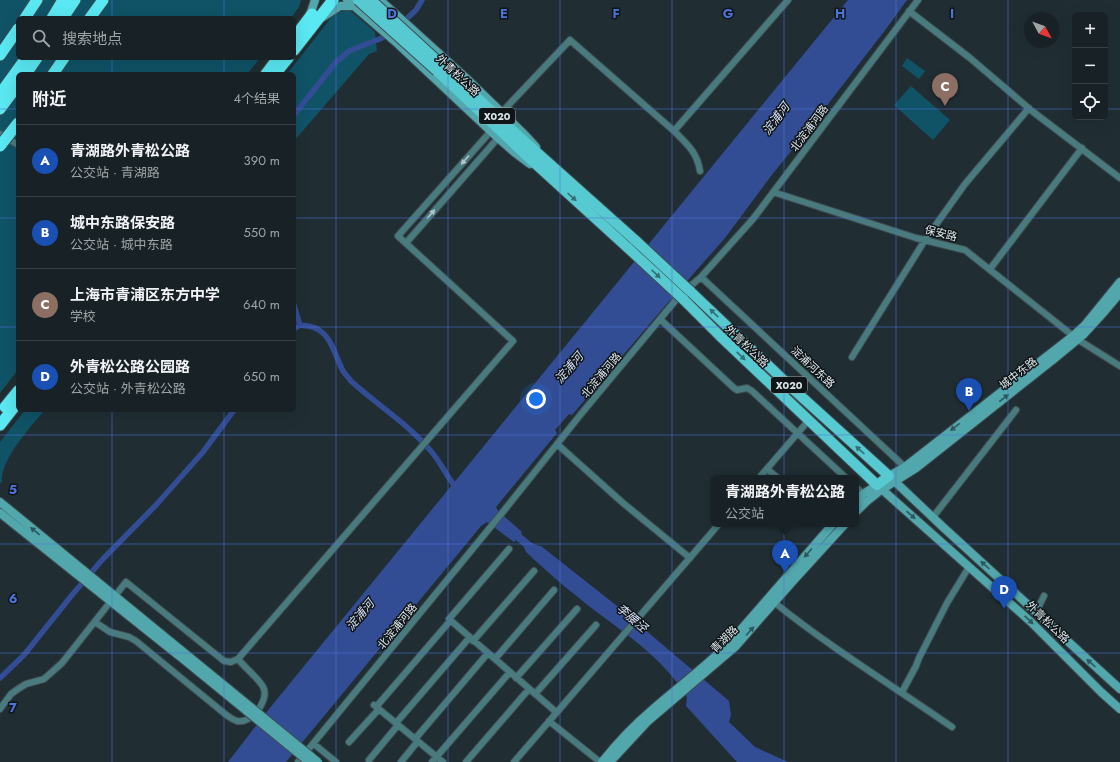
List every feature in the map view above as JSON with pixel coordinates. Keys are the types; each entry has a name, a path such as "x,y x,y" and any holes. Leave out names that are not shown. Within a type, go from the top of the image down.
{"highway":[{"path":"26,16 37,0"},
{"path":"53,16 63,0"},
{"path":"64,16 75,0"},
{"path":"91,16 102,0"},
{"path":"296,35 323,0"},
{"path":"296,47 333,0"},
{"path":"0,55 16,32"},
{"path":"0,94 25,60"},
{"path":"27,72 36,60"},
{"path":"54,72 63,60"},
{"path":"268,72 276,60"},
{"path":"277,72 286,60"},
{"path":"0,109 16,88"},
{"path":"0,146 16,126"},
{"path":"0,414 16,393"},
{"path":"0,426 16,405"}],"main road":[{"path":"308,20 315,0"},
{"path":"347,0 356,2 378,27 498,138 522,158 543,171"},
{"name":"外青松公路","path":"371,0 543,171 690,291 793,389 892,478 1120,689"},
{"path":"309,31 332,10 356,2"},
{"name":"外青松公路","path":"356,2 440,68 552,166 632,244 720,336 879,487 1031,622 1120,709"},
{"path":"369,18 367,12 371,5 375,2 384,4 502,112 531,141 552,166"},
{"name":"城中东路","path":"1075,337 1120,282"},
{"name":"城中东路","path":"892,478 907,469 1075,337 1104,312 1120,293"},
{"path":"859,498 863,494 879,487 892,478"},
{"path":"859,509 879,487"},
{"path":"0,502 76,570"},
{"path":"0,513 76,570 318,762"},
{"name":"青湖路","path":"699,674 731,641 830,527"},
{"name":"青湖路","path":"601,762 631,729 735,647 842,527"},
{"path":"179,653 309,762"},
{"name":"青湖路","path":"610,762 647,722 680,690"}],"street":[{"path":"674,132 788,0"},
{"name":"北淀浦河路","path":"298,762 681,294 701,277 753,219 918,0"},
{"path":"909,11 970,58 1029,108 1120,178"},
{"path":"502,112 570,40 674,132 695,154 699,162 700,171"},
{"path":"852,356 925,240 965,184 1029,108"},
{"path":"0,709 11,694 26,684 44,679 62,663 126,582 224,661 231,662 238,659 513,341 398,236 490,131"},
{"path":"0,134 16,144"},
{"path":"406,243 498,138"},
{"path":"990,269 1082,148"},
{"name":"保安路","path":"774,192 925,240 965,250 1075,337 1120,366"},
{"name":"淀浦河东路","path":"701,277 907,469"},
{"path":"661,320 734,388 737,390 747,388 752,391 843,475"},
{"path":"933,517 1016,410"},
{"path":"762,475 809,420"},
{"path":"557,444 623,503 690,558"},
{"path":"767,469 774,475"},
{"path":"859,490 863,494"},
{"path":"514,762 717,527"},
{"path":"349,742 376,707 450,621 451,616 509,549"},
{"path":"902,692 947,602 969,567"},
{"path":"369,760 397,724 534,571"},
{"path":"495,659 554,590"},
{"path":"1036,612 1044,596"},
{"path":"774,603 805,627 952,727"},
{"path":"516,678 577,609"},
{"path":"450,621 556,712"},
{"path":"95,622 110,632 129,637 136,641 225,714 238,721 244,721 250,718 257,711 265,696 262,685 244,668 238,659"},
{"path":"535,694 596,625"},
{"path":"401,762 417,740 488,653"},
{"path":"432,762 510,672"},
{"path":"466,762 529,688"},
{"path":"376,707 443,762"},
{"path":"549,721 601,762"},
{"path":"314,744 336,762"}],"shaded area":[{"path":"0,0 301,0 299,7 292,16 16,16 16,60 258,60 249,72 16,72 16,373 0,393"},
{"path":"347,10 352,12 375,32 377,51 369,54 296,139 296,72 289,72 334,14"},
{"path":"907,58 925,71 919,79 902,66"},
{"path":"911,86 950,120 933,140 894,105"},
{"path":"23,412 43,412 11,454 3,473 2,482 0,483 0,442"}],"water":[{"name":"淀浦河","path":"848,0 907,0 725,238 572,415 569,414 555,430 557,433 496,507 499,512 522,532 521,534 533,544 541,546 617,606 729,701 731,715 729,722 755,747 788,762 737,762 686,706 687,697 664,667 638,643 559,582 526,552 524,547 516,540 514,542 487,522 481,526 286,762 228,762 269,709"}],"waterway":[{"path":"401,24 416,10 422,0"},
{"path":"296,112 336,62 349,51 382,38 388,33"},
{"path":"296,312 300,325"},
{"path":"296,328 300,325 313,327 327,338 343,371 351,381 421,440 434,455 458,490"},
{"path":"0,678 24,655 102,560 156,505 203,452 233,412"}],"place":[{"name":"上海市青浦区东方中学","path":"945,106"},
{"name":"城中东路保安路","path":"969,411"},
{"name":"青湖路外青松公路","path":"785,573"},
{"name":"外青松公路公园路","path":"1004,609"}],"water label":[{"name":"李腰泾","path":"632,618"}]}
